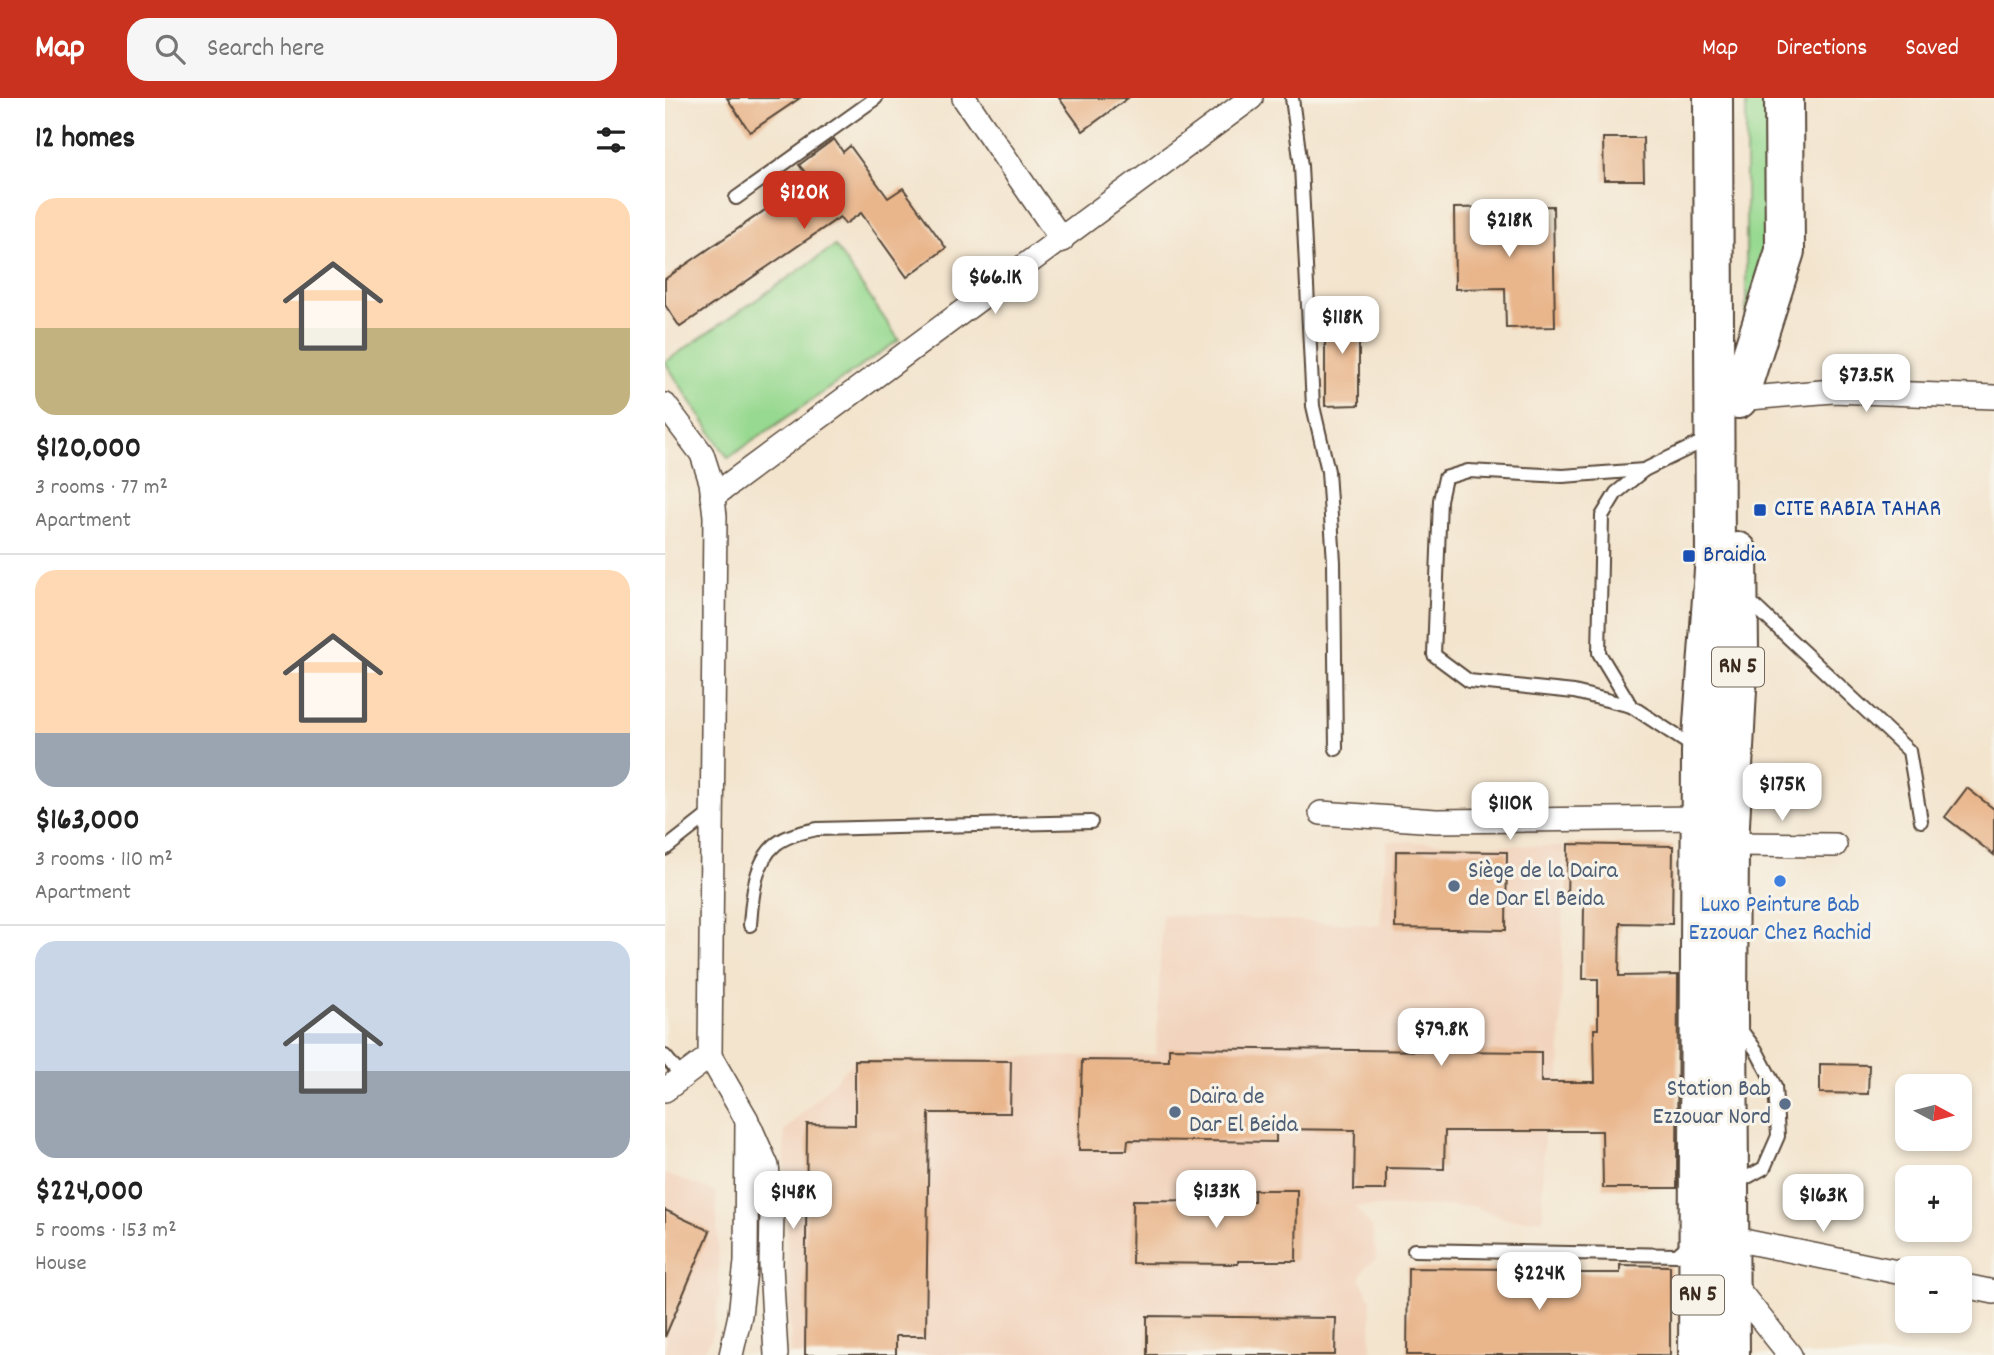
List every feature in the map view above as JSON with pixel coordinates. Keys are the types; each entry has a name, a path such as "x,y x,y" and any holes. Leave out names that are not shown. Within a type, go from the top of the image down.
{"highway":[{"name":"RN 5","path":"1698,1355 1714,1236 1701,818 1701,752 1715,556 1713,98"},
{"name":"RN 5","path":"1730,1355 1729,1278 1714,1236 1729,1188 1729,844 1739,651 1735,98"},
{"path":"1738,400 1785,251 1784,98"}],"street":[{"path":"964,98 1062,240"},
{"path":"712,497 1251,98"},
{"path":"1738,400 1833,391 1994,397"},
{"path":"665,405 702,454 711,482 715,516 711,1056 747,1120 767,1166 772,1212 771,1265 776,1355"},
{"path":"1321,813 1436,821 1701,818"},
{"path":"1729,844 1835,845"},
{"path":"673,1084 711,1056"},
{"path":"731,1355 740,1315 745,1262 747,1120"},
{"path":"1714,1236 1895,1272"},
{"path":"1729,1278 1790,1355"},
{"path":"1972,1287 1994,1292"}],"lane":[{"path":"736,198 876,98"},
{"path":"1292,98 1301,166 1313,406 1328,471 1330,497 1334,562 1336,749"},
{"path":"1632,706 1599,653 1602,516 1616,493 1644,470 1714,436"},
{"path":"1644,470 1563,476 1468,471 1445,478 1440,500 1434,655 1469,681 1574,692 1632,706 1701,752"},
{"path":"1738,590 1909,751 1921,821"},
{"path":"665,849 712,812"},
{"path":"750,925 752,892 763,863 775,845 795,834 817,829 1091,822"},
{"path":"665,1056 673,1084"},
{"path":"1414,1250 1677,1255 1714,1236"}],"shaded area":[{"name":"Daïra de Dar El Beida","path":"1387,841 1564,847 1560,1091 1547,1093 1543,1219 1509,1220 1472,1206 1355,1207 1372,1228 1377,1260 1366,1266 1359,1278 1371,1299 1371,1355 791,1355 784,1131 855,1060 1156,1055 1162,915 1380,925"},
{"path":"665,1174 716,1192 720,1296 711,1340 701,1355 665,1355"}],"green space":[{"path":"1746,98 1777,98 1778,235 1746,342"},
{"path":"835,246 899,340 728,458 665,362"}],"building":[{"path":"727,98 800,98 750,132"},
{"path":"1059,98 1128,98 1083,131"},
{"path":"1603,138 1643,138 1644,180 1604,180"},
{"path":"834,139 843,152 850,146 888,198 903,188 946,248 907,277 861,213 845,224 840,217 680,327 665,305 665,279 781,199 780,197 808,176 799,165"},
{"path":"1553,206 1555,327 1506,328 1505,288 1455,289 1454,208"},
{"path":"1325,307 1359,307 1359,405 1325,406"},
{"path":"1967,788 1994,809 1994,855 1945,817"},
{"path":"1568,844 1673,846 1672,924 1620,923 1619,976 1678,975 1677,1188 1603,1188 1602,1131 1445,1131 1444,1169 1386,1168 1386,1190 1354,1190 1355,1130 1276,1129 1276,1142 1128,1140 1127,1150 1079,1150 1082,1060 1169,1061 1169,1048 1541,1052 1541,1082 1595,1082 1594,1029 1598,1029 1598,979 1583,979 1584,905 1567,905"},
{"path":"1396,851 1507,852 1506,930 1395,928"},
{"path":"855,1060 1011,1061 1010,1113 929,1113 926,1336 896,1336 896,1355 805,1355 807,1124 855,1125"},
{"path":"1820,1064 1869,1065 1868,1094 1820,1093"},
{"path":"1254,1190 1297,1190 1296,1261 1238,1261 1238,1264 1132,1263 1133,1200 1254,1201"},
{"path":"665,1210 710,1231 665,1337"},
{"path":"1620,1265 1670,1266 1670,1355 1407,1355 1408,1268 1518,1269 1518,1273 1620,1273"},
{"path":"1147,1316 1336,1318 1335,1355 1147,1355"}],"place":[{"name":"CITE RABIA TAHAR","path":"1760,510"},
{"name":"Braidia","path":"1689,556"},
{"name":"Luxo Peinture Bab Ezzouar Chez Rachid","path":"1780,881"},
{"name":"Siège de la Daira de Dar El Beida","path":"1454,886"},
{"name":"Station Bab Ezzouar Nord","path":"1785,1104"},
{"name":"Daïra de Dar El Beida","path":"1175,1112"}]}
